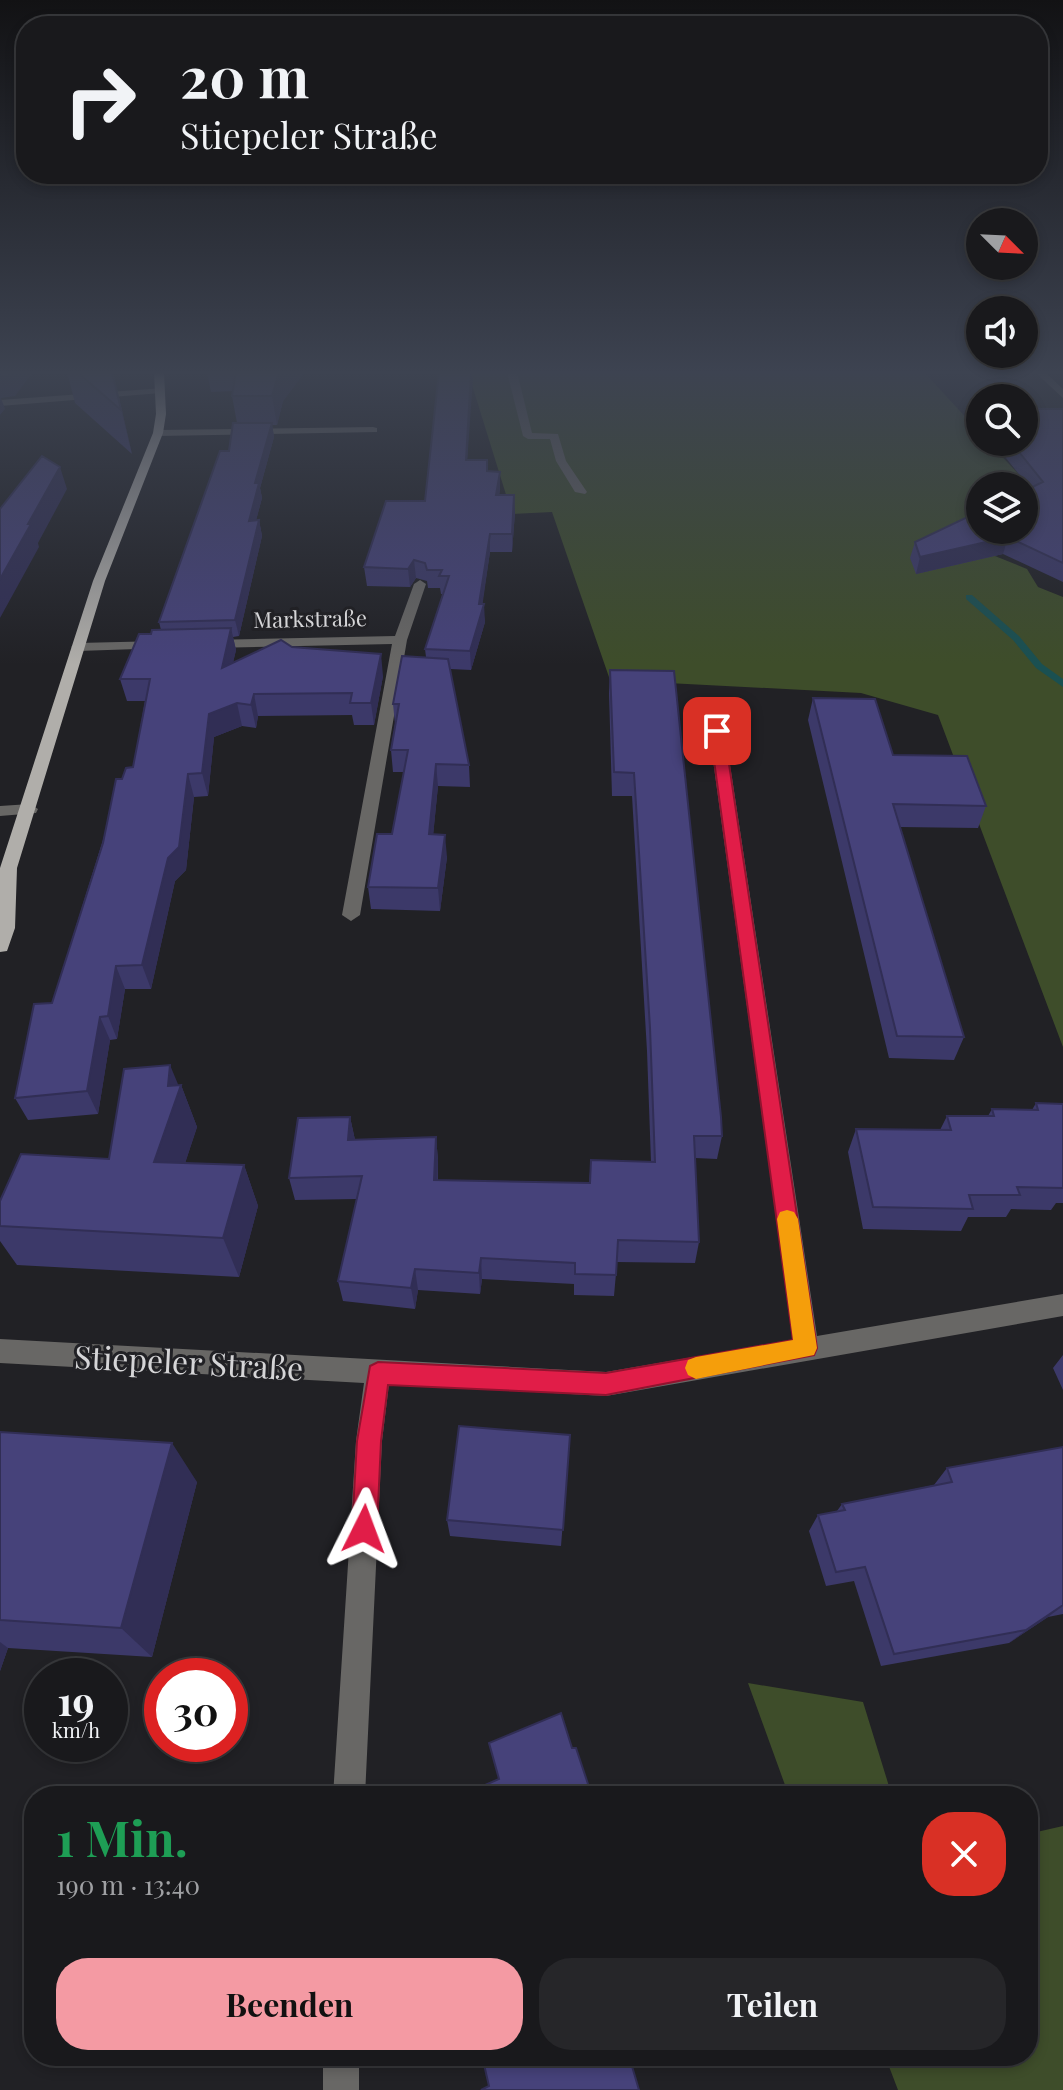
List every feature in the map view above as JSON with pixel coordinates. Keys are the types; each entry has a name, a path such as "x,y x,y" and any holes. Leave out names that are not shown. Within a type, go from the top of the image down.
{"main road":[{"path":"0,946 6,928 5,877 30,809 99,581 143,470"}],"street":[{"path":"567,470 581,492"},
{"name":"Markstraße","path":"351,915 400,640 420,584"},
{"name":"Markstraße","path":"78,647 400,640"},
{"path":"732,716 717,731 806,1348"},
{"path":"0,811 30,809"},
{"name":"Stiepeler Straße","path":"0,1351 606,1384 1063,1305"},
{"path":"350,1786 369,1441 378,1373"},
{"path":"341,2066 341,2090"}],"green space":[{"path":"498,470 1014,470 1017,472 966,472 966,519 947,531 966,544 1027,569 1038,587 1063,597 1063,1047 938,715 861,693 610,680 552,512 512,514"},
{"path":"748,1683 863,1702 889,1786 785,1786"},
{"path":"1063,1826 1063,2090 898,2090 889,2066 1038,2066 1038,1832"}],"building":[{"path":"31,470 59,470 0,579 0,509"},
{"path":"213,470 259,470 255,483 259,483 249,521 259,520 235,620 159,622"},
{"path":"428,470 500,472 496,495 514,495 512,534 490,534 479,604 484,604 470,651 425,649 449,576 439,576 442,570 427,570 425,563 414,560 408,569 364,567 386,501 425,501"},
{"path":"1033,470 1063,470 1063,563 1023,544 1038,544 1038,484 1043,482"},
{"path":"966,518 966,544 977,544 920,557 915,542"},
{"path":"231,628 222,668 281,640 292,647 381,654 371,703 350,703 352,693 254,694 251,705 237,703 209,714 202,773 188,774 179,847 168,858 142,965 116,966 108,1016 100,1017 87,1091 15,1098 34,1004 52,1003 103,843 116,779 122,779 126,768 133,767 150,679 120,679 139,634 151,634 152,630"},
{"path":"402,656 448,659 469,765 436,764 429,834 445,835 438,888 368,887 377,834 392,834 408,750 391,750 399,704 393,704"},
{"path":"610,670 674,671 722,1136 694,1136 699,1242 618,1240 616,1275 575,1274 575,1263 481,1258 479,1273 415,1269 411,1288 338,1281 362,1176 289,1178 298,1118 350,1117 348,1140 436,1137 434,1180 590,1183 591,1160 655,1162 634,773 614,772"},
{"path":"813,698 875,699 893,755 967,756 986,806 893,804 964,1037 897,1036"},
{"path":"170,1065 168,1086 181,1085 154,1162 244,1165 223,1238 0,1226 0,1201 21,1154 109,1159 124,1069"},
{"path":"1036,1103 1063,1104 1063,1188 1017,1187 1020,1195 969,1195 973,1209 873,1207 856,1129 951,1130 947,1116 994,1116 992,1109 1038,1110"},
{"path":"459,1426 570,1435 563,1530 447,1520"},
{"path":"0,1432 172,1443 121,1628 0,1620"},
{"path":"1063,1447 1063,1605 1026,1630 894,1654 865,1567 836,1572 818,1515 845,1510 842,1504 952,1482 947,1468"},
{"path":"561,1713 589,1786 483,1786 499,1779 489,1743"},
{"path":"484,2066 632,2066 639,2090 481,2090 489,2086"}],"waterway":[{"path":"969,597 1016,638 1039,666 1063,684"}],"slow traffic":[{"path":"696,1368 806,1348 787,1219"}],"route":[{"path":"364,1529 369,1441 378,1373 606,1384 806,1348 717,731"}]}
